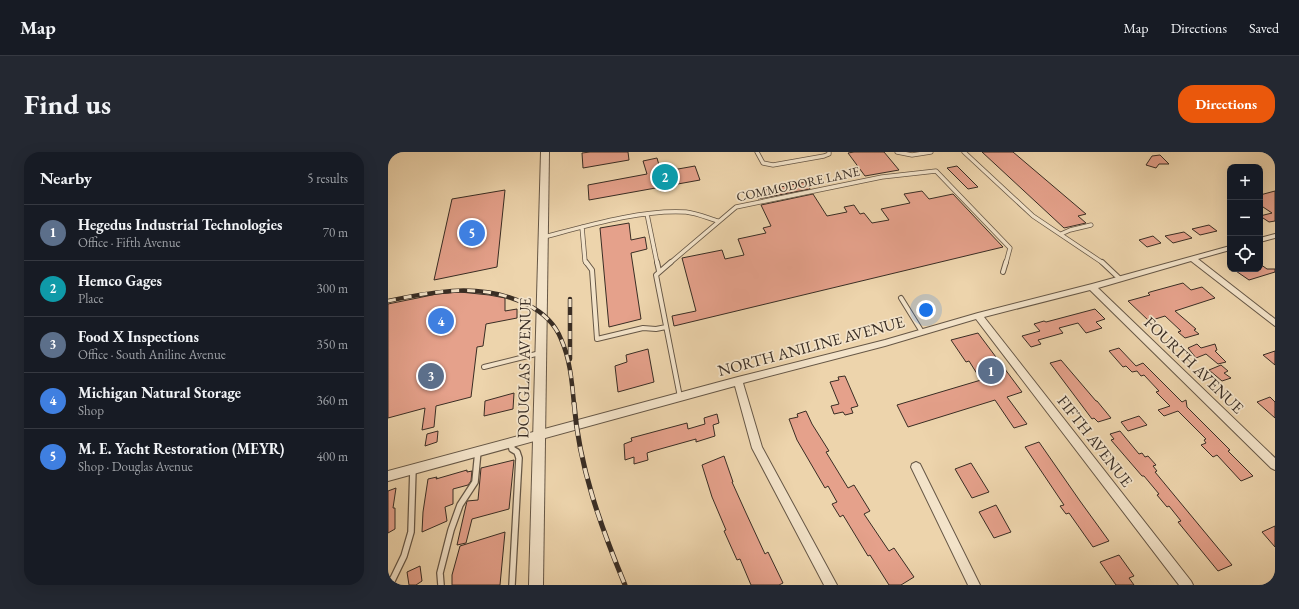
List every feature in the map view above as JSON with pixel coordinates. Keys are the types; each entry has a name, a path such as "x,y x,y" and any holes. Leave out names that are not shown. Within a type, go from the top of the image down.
{"street":[{"name":"DOUGLAS AVENUE","path":"536,585 545,152"},
{"path":"1263,239 1275,236"},
{"name":"NORTH ANILINE AVENUE","path":"388,476 680,396 1092,287 1227,249"},
{"path":"1192,258 1275,323"},
{"name":"FOURTH AVENUE","path":"1092,287 1275,465"},
{"name":"FIFTH AVENUE","path":"978,316 1187,585"},
{"path":"738,381 758,448 782,496 831,585"},
{"path":"916,467 974,585"}],"lane":[{"path":"757,152 763,163 773,165 824,156 829,154 829,152"},
{"path":"897,152 912,156 931,152"},
{"path":"964,152 1033,216 1105,264 1120,279"},
{"name":"COMMODORE LANE","path":"660,271 732,209 743,205 882,176 907,175 936,171 1010,248 1002,272"},
{"path":"544,237 582,227 647,214 687,212 718,221"},
{"path":"647,214 660,271 656,275 656,279 680,396"},
{"path":"1061,234 1070,230 1091,225"},
{"path":"582,227 585,261 592,270 597,339 643,328 666,327"},
{"path":"901,298 922,332"},
{"path":"484,367 540,353"},
{"path":"512,585 519,458 518,454 512,449 516,441"},
{"path":"441,585 440,573 451,530 460,505 475,482 478,451"},
{"path":"390,585 403,558 409,540 412,524 411,483 413,469"}],"building":[{"path":"628,152 629,160 583,168 582,153"},
{"path":"884,152 899,170 865,176 848,153"},
{"path":"982,152 1013,152 1086,214 1078,216 1086,223 1064,228"},
{"path":"1160,155 1169,164 1159,164 1156,168 1146,165 1152,156"},
{"path":"657,158 661,172 695,166 700,180 589,200 588,185 647,174 643,161"},
{"path":"957,166 978,187 968,189 947,168"},
{"path":"806,182 810,189 758,199 755,192"},
{"path":"505,190 497,267 434,280 452,199"},
{"path":"922,191 929,199 953,194 1003,247 674,326 672,316 696,311 682,258 722,250 725,259 744,255 738,239 766,233 763,228 771,226 761,205 813,194 827,216 847,212 844,207 854,205 860,214 864,213 872,223 889,220 881,209 910,203 904,194"},
{"path":"1275,191 1275,221 1269,222 1263,218 1263,215 1272,213 1263,207 1263,194"},
{"path":"629,223 631,240 645,237 647,249 631,253 641,319 609,327 600,228"},
{"path":"1209,225 1217,231 1200,235 1192,229"},
{"path":"1184,232 1192,238 1173,243 1165,236"},
{"path":"1153,236 1161,243 1147,247 1139,240"},
{"path":"1263,266 1267,269 1275,269 1275,272 1249,280 1237,272 1263,272"},
{"path":"1183,283 1191,290 1202,287 1215,298 1175,311 1196,329 1194,330 1199,334 1185,338 1178,332 1181,331 1165,316 1149,321 1128,301 1150,295 1148,293 1150,292"},
{"path":"460,292 505,298 505,311 517,309 517,318 486,324 483,346 477,347 471,397 436,406 434,427 422,430 425,408 388,418 388,304 437,294"},
{"path":"1095,309 1105,319 1096,322 1102,328 1086,333 1078,323 1059,328 1063,333 1038,340 1041,344 1031,347 1022,336 1040,331 1034,324"},
{"path":"978,333 1022,392 1007,397 1027,424 1014,428 995,400 908,427 897,405 981,380 969,361 966,362 951,340"},
{"path":"1197,344 1201,348 1215,344 1217,350 1215,351 1226,362 1218,364 1206,354 1196,358 1188,348"},
{"path":"1119,348 1136,366 1143,363 1182,402 1186,400 1187,407 1230,450 1228,451 1253,476 1241,481 1217,455 1213,457 1201,445 1206,443 1204,440 1206,439 1178,411 1164,416 1158,410 1170,406 1156,392 1159,391 1144,375 1141,376 1137,371 1132,372 1126,366 1123,367 1109,351"},
{"path":"648,349 654,382 618,392 615,366 627,362 626,355"},
{"path":"1275,351 1275,365 1263,355"},
{"path":"1061,360 1111,418 1098,422 1094,418 1092,419 1050,363"},
{"path":"1221,365 1228,371 1224,373 1231,378 1222,381 1209,370"},
{"path":"845,376 858,406 851,408 853,413 845,415 843,412 834,414 831,406 839,404 830,382 839,380 838,377"},
{"path":"514,393 513,409 484,416 485,401"},
{"path":"1270,397 1275,402 1275,418 1257,402"},
{"path":"806,411 812,424 829,451 826,452 848,488 854,485 870,511 864,514 889,551 894,548 914,577 901,585 889,585 870,555 868,556 843,515 840,517 832,504 837,502 828,486 825,488 797,440 789,419 798,417 797,414"},
{"path":"717,414 719,423 713,425 715,436 696,442 696,439 647,453 648,460 634,464 634,457 625,460 624,444 632,441 631,438 687,423 688,429 705,424 704,418"},
{"path":"1139,416 1147,425 1128,431 1121,422"},
{"path":"438,431 437,442 425,446 427,434"},
{"path":"1120,431 1139,454 1142,453 1145,457 1148,456 1156,465 1153,466 1157,471 1155,472 1232,565 1218,571 1178,522 1181,521 1169,506 1167,507 1157,495 1159,494 1144,476 1142,476 1111,440 1114,439 1110,434"},
{"path":"1039,442 1109,541 1093,547 1069,513 1066,514 1060,506 1064,505 1025,447"},
{"path":"724,456 732,482 765,554 768,552 783,583 779,585 751,585 740,559 737,560 724,531 726,530 712,497 702,465"},
{"path":"514,460 509,509 472,519 466,543 457,545 467,501 478,500 481,468"},
{"path":"971,463 989,492 972,498 955,469"},
{"path":"467,470 467,472 472,471 471,481 468,485 453,489 453,504 445,507 447,521 422,532 423,512 428,479 437,477 436,479"},
{"path":"396,488 393,508 395,508 395,529 388,533 388,491"},
{"path":"996,505 1011,532 994,538 979,512"},
{"path":"1275,526 1275,547 1262,532"},
{"path":"505,532 500,585 452,585 452,575 460,546"},
{"path":"1119,555 1134,576 1129,578 1134,585 1116,585 1100,562"},
{"path":"420,566 422,581 416,585 409,585 407,572"}],"railway":[{"path":"388,301 423,294 476,291 494,293 528,305 552,323 561,339 569,363 574,404"},
{"path":"570,299 570,359"},
{"path":"574,403 581,450 592,496 625,585"}],"place":[{"name":"Hemco Gages","path":"665,177"},
{"name":"M. E. Yacht Restoration (MEYR)","path":"472,233"},
{"name":"Michigan Natural Storage","path":"441,321"},
{"name":"Hegedus Industrial Technologies","path":"991,371"},
{"name":"Food X Inspections","path":"431,376"}]}
